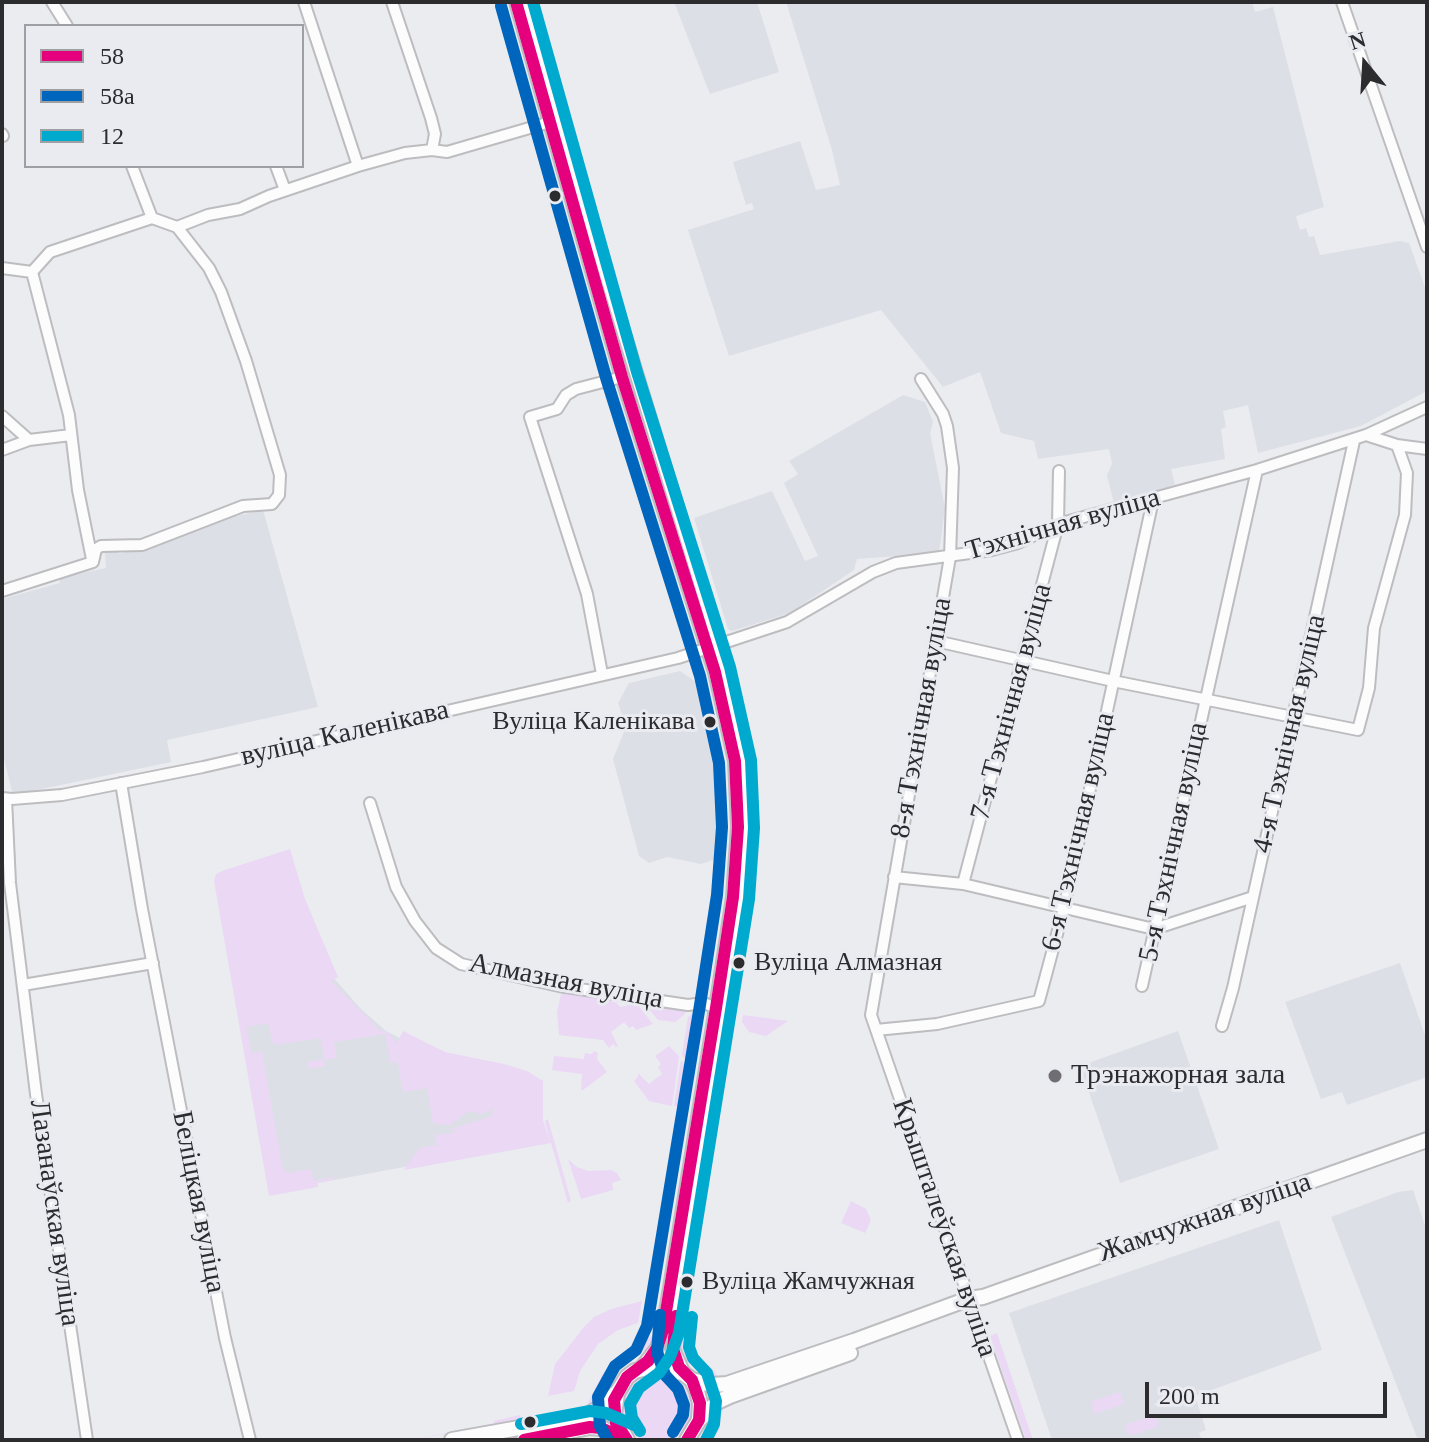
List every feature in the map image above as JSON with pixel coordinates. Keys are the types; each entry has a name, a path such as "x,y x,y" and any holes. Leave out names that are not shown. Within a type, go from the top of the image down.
{"main road":[{"name":"Жамчужная вуліца","path":"641,1368 659,1365 712,1385 727,1384 974,1301 1427,1140"},
{"name":"Жамчужная вуліца","path":"699,1420 717,1402 730,1396 943,1319 974,1301"},
{"path":"452,1440 586,1416 617,1393 627,1377 641,1368"},
{"path":"687,1440 699,1420 700,1403 688,1377"},
{"path":"617,1393 614,1415 627,1439"},
{"path":"524,1440 590,1427 601,1428 627,1439"}],"street":[{"path":"52,2 66,24"},
{"path":"304,2 358,166"},
{"path":"392,2 412,53 431,118 435,134 432,150"},
{"path":"516,2 555,121 741,739 746,771 748,827 744,897 694,1191 674,1332 673,1349 688,1377"},
{"path":"527,2 622,377 713,646 735,761 738,827 733,897 716,1008 663,1330 657,1348 641,1368"},
{"path":"1342,2 1427,247"},
{"path":"177,227 208,215 240,209 285,190 358,166 405,153 447,152 555,121"},
{"path":"133,168 152,218"},
{"path":"277,168 285,190"},
{"path":"32,272 50,252 152,218 177,227 209,268 221,292 246,361 280,475 279,495 272,504 243,506 142,545 101,546 96,549 93,562"},
{"path":"2,268 32,272"},
{"path":"32,272 69,415 78,490 93,562"},
{"path":"602,674 587,594 530,417 557,409 566,395 576,389 622,377"},
{"name":"8-я Тэхнічная вуліца","path":"871,1015 950,557 953,468 947,426 921,379"},
{"name":"Тэхнічная вуліца","path":"713,646 787,622 873,572 896,563 950,557 1018,543 1058,524 1153,500 1354,441 1427,407"},
{"path":"2,416 29,440"},
{"path":"2,450 29,440 71,435"},
{"path":"1366,435 1397,445 1427,449"},
{"name":"4-я Тэхнічная вуліца","path":"1222,1026 1354,441"},
{"name":"5-я Тэхнічная вуліца","path":"936,641 1113,681 1358,730 1369,688 1374,628 1405,515 1407,473 1397,445"},
{"name":"5-я Тэхнічная вуліца","path":"1142,986 1257,470"},
{"name":"7-я Тэхнічная вуліца","path":"963,884 1058,524 1059,471"},
{"name":"6-я Тэхнічная вуліца","path":"876,1030 937,1024 1039,1001 1064,908 1153,500"},
{"path":"2,591 93,562"},
{"name":"вуліца Каленікава","path":"4,798 62,795 351,734 678,658 713,646"},
{"name":"Беліцкая вуліца","path":"121,783 225,1338 250,1440"},
{"name":"Лазанаўская вуліца","path":"4,798 10,883 23,985 87,1440"},
{"name":"Алмазная вуліца","path":"370,803 396,887 415,921 436,948 461,964 559,986 688,1005 704,1003 716,1008"},
{"path":"894,877 963,884 1154,929 1253,897"},
{"path":"23,985 153,963"},
{"name":"Крышталеўская вуліца","path":"871,1015 974,1301 1018,1440"}],"shaded area":[{"path":"674,2 757,2 779,72 710,94"},
{"path":"786,2 1252,2 1255,12 1273,7 1324,207 1296,216 1300,230 1306,228 1309,237 1314,236 1320,255 1400,241 1409,243 1427,293 1427,391 1361,426 1258,453 1248,405 1223,411 1226,427 1221,429 1225,459 1171,469 1175,485 1114,504 1107,475 1112,464 1109,449 1038,459 1034,441 1001,433 980,372 943,387 881,310 729,356 688,230 754,209 752,203 746,205 733,162 800,141 816,190 840,185"},
{"path":"565,146 692,576 631,387 565,164"},
{"path":"903,395 925,402 933,422 930,433 945,508 939,553 857,559 854,570 790,613 732,631 728,629 694,518 772,491 805,561 818,556 784,483 798,474 789,461"},
{"path":"263,510 318,707 167,740 171,762 13,795 2,751 2,599 60,583 59,578 106,568 105,553 117,550 119,554 168,540 205,523"},
{"path":"680,671 696,682 719,772 721,857 701,864 667,857 649,863 639,856 613,759 626,727 618,703 629,683"},
{"path":"290,849 305,899 338,977 331,981 379,1030 386,1031 397,1043 403,1031 445,1052 504,1064 527,1071 543,1081 543,1120 550,1142 545,1121 548,1119 571,1201 568,1203 551,1143 404,1170 419,1148 437,1145 435,1135 455,1132 448,1130 492,1116 493,1108 483,1114 469,1111 450,1125 433,1123 427,1088 403,1092 398,1064 394,1061 391,1065 385,1034 334,1042 337,1058 324,1060 325,1066 309,1069 308,1062 324,1059 321,1038 276,1045 268,1023 247,1027 251,1053 262,1051 282,1166 287,1173 311,1169 314,1181 333,1177 334,1180 318,1183 318,1187 269,1196 214,881 216,874 222,871"},
{"path":"219,879 333,977 360,1008 386,1031 442,1059 544,1141 275,1191"},
{"path":"1400,963 1427,1041 1427,1077 1347,1105 1342,1092 1321,1099 1285,1002"},
{"path":"562,990 611,996 620,1007 634,1000 653,1024 636,1030 624,1022 611,1032 618,1046 613,1044 609,1048 603,1040 559,1035 557,1012"},
{"path":"642,1001 686,1007 685,1014 675,1022 658,1020"},
{"path":"698,1009 689,1052 692,1053 690,1065 682,1055 688,1017"},
{"path":"743,1015 788,1021 766,1036 749,1032 742,1022"},
{"path":"1178,1031 1219,1149 1120,1183 1080,1066"},
{"path":"669,1046 679,1056 672,1106 649,1101 634,1081 638,1073 649,1084 662,1074 658,1067 661,1064 655,1056"},
{"path":"594,1051 607,1072 583,1090 582,1074 552,1070 554,1056 584,1059 585,1053 592,1054"},
{"path":"681,1060 689,1070 683,1107 674,1106"},
{"path":"568,1159 588,1171 611,1170 621,1180 612,1183 613,1190 581,1199"},
{"path":"1413,1190 1427,1231 1427,1440 1418,1440 1331,1217 1398,1192"},
{"path":"851,1201 866,1209 871,1220 865,1233 841,1223"},
{"path":"1279,1220 1322,1350 1195,1396 1206,1430 1199,1433 1202,1440 1052,1440 1009,1313"},
{"path":"642,1301 638,1323 618,1330 598,1344 580,1371 574,1391 548,1396 555,1364 584,1327 594,1317 611,1309"},
{"path":"997,1333 1033,1440 1026,1440 990,1336"},
{"path":"653,1335 656,1337 651,1347 620,1366 606,1384 599,1401 581,1411 602,1375 617,1359"},
{"path":"677,1338 682,1338 688,1350 723,1380 704,1377 682,1357 678,1352"},
{"path":"664,1373 686,1388 692,1408 690,1422 682,1433 671,1441 650,1443 632,1433 624,1422 622,1401 632,1383 643,1375"},
{"path":"1120,1392 1124,1404 1094,1414 1091,1402"},
{"path":"729,1402 730,1406 723,1409 719,1430 713,1440 703,1440 717,1408"},
{"path":"520,1415 521,1418 503,1424 410,1440 494,1424 494,1421"},
{"path":"1155,1415 1159,1426 1129,1436 1125,1425"}],"transit line":[{"name":"58","path":"516,2 622,377 715,672 735,761 738,827 733,897 716,1008 663,1330 657,1348 648,1361 627,1377 614,1400 616,1423 627,1440"},
{"name":"12","path":"533,2 637,372 730,667 751,760 754,828 749,899 679,1333 670,1357 659,1373 639,1388 630,1404 632,1418 640,1431"},
{"name":"58а","path":"501,6 607,381 700,676 719,763 722,827 717,895 700,1005 647,1326 636,1350 615,1366 598,1397 600,1426 608,1440"},
{"name":"58а","path":"660,1315 657,1352 665,1375 678,1389 684,1405 683,1415 673,1432"},
{"name":"58","path":"676,1316 673,1349 679,1367 692,1380 700,1403 699,1420 687,1440"},
{"name":"12","path":"692,1317 689,1347 693,1358 707,1373 716,1401 714,1424 706,1440"},
{"name":"12","path":"521,1424 590,1411 606,1413 634,1425"},
{"name":"58","path":"524,1440 590,1427 601,1428 627,1440"}],"place":[{"name":"Вуліца Каленікава","path":"710,722"},
{"name":"Вуліца Алмазная","path":"739,963"},
{"name":"Трэнажорная зала","path":"1055,1076"},
{"name":"Вуліца Жамчужная","path":"687,1282"}]}
